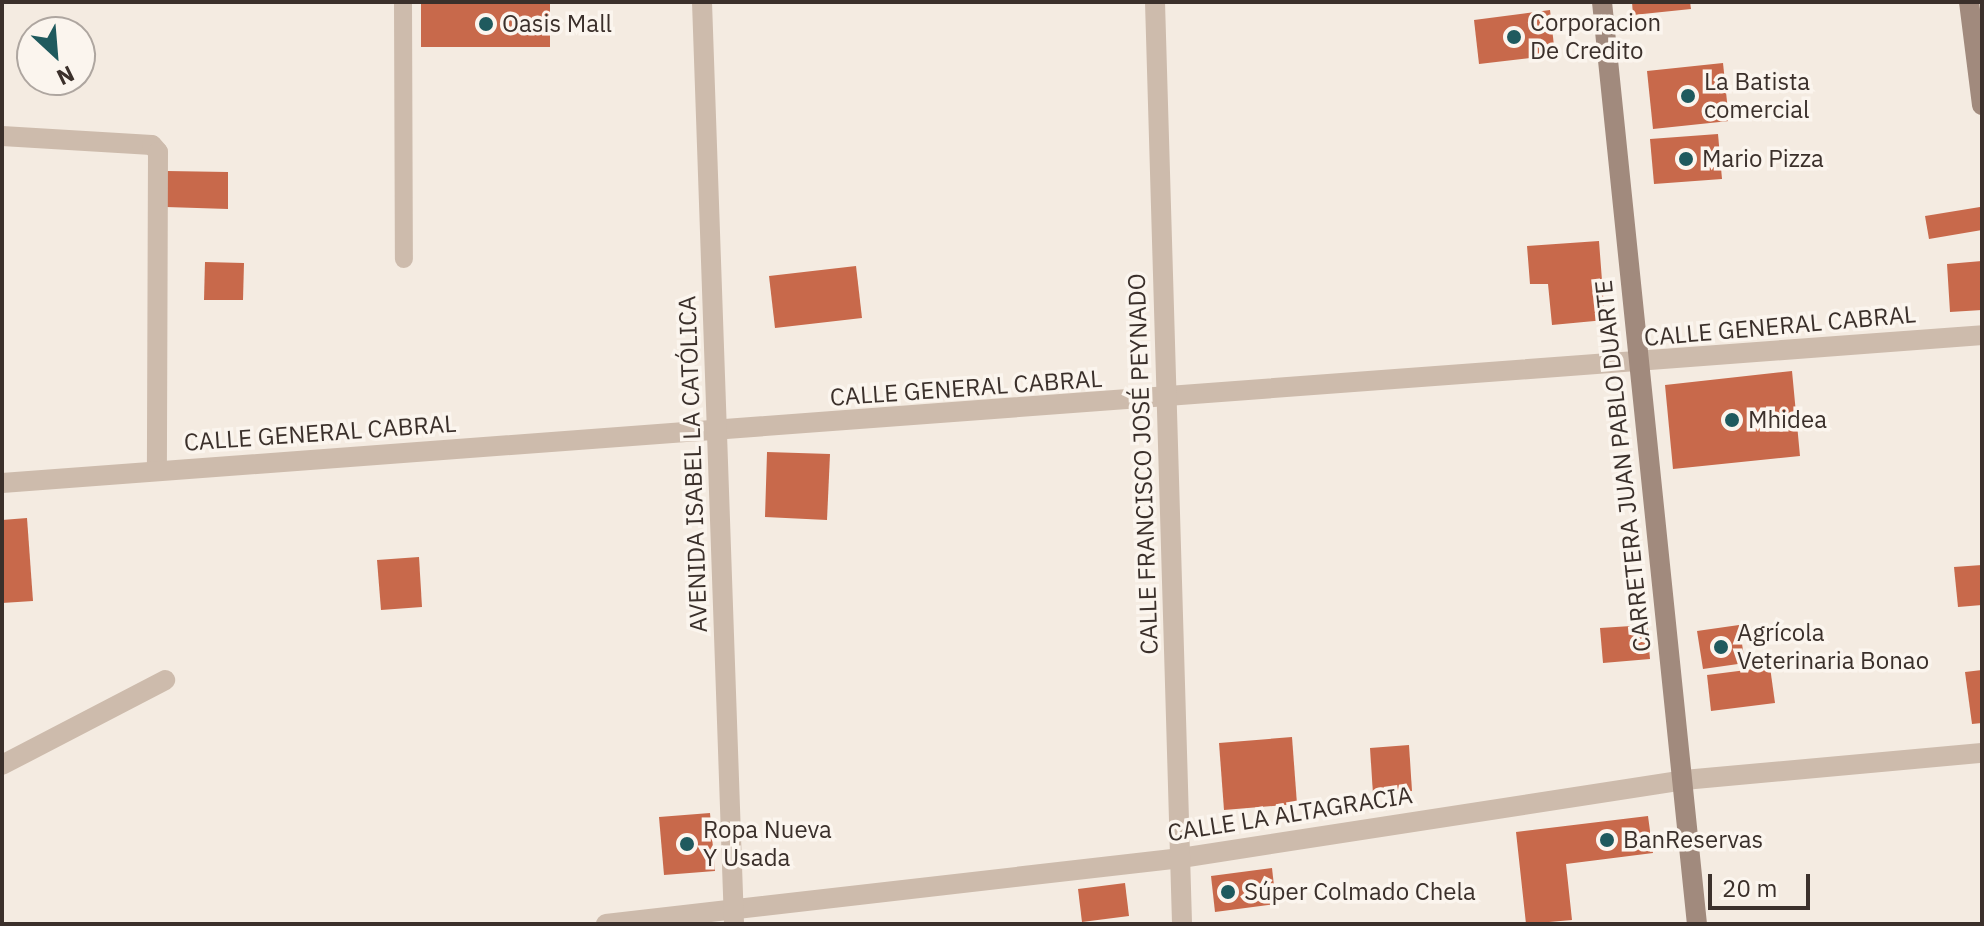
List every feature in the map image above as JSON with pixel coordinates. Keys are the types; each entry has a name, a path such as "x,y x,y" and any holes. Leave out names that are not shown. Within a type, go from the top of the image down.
{"main road":[{"name":"CARRETERA JUAN PABLO DUARTE","path":"1602,2 1697,924"},
{"path":"1969,2 1982,105"}],"street":[{"name":"AVENIDA ISABEL LA CATÓLICA","path":"702,2 734,917"},
{"name":"CALLE FRANCISCO JOSÉ PEYNADO","path":"1155,2 1182,924"},
{"path":"2,136 152,145 158,152 157,471"},
{"name":"CALLE GENERAL CABRAL","path":"2,483 1167,400 1982,335"},
{"path":"2,765 165,680"},
{"name":"CALLE LA ALTAGRACIA","path":"606,924 734,917 1181,858 1684,780 1982,753"}],"lane":[{"path":"403,2 404,259"}],"building":[{"name":"Oasis Mall","path":"421,2 550,2 550,47 421,47"},
{"path":"1632,2 1690,2 1691,9 1633,15"},
{"name":"Corporacion De Credito","path":"1550,10 1555,55 1479,64 1474,20"},
{"name":"La Batista comercial","path":"1723,63 1729,121 1653,129 1647,71"},
{"name":"Mario Pizza","path":"1718,134 1722,179 1654,184 1650,139"},
{"path":"167,171 228,172 228,209 166,207"},
{"path":"1980,207 1982,230 1929,239 1925,216"},
{"path":"1599,241 1605,320 1552,325 1548,284 1530,284 1527,246"},
{"path":"1982,261 1982,310 1950,312 1947,264"},
{"path":"205,262 244,263 243,300 204,300"},
{"path":"856,266 862,318 775,328 769,276"},
{"name":"Mhidea","path":"1792,371 1800,456 1673,469 1665,385"},
{"path":"767,452 830,454 827,520 765,517"},
{"path":"27,518 33,601 2,603 2,520"},
{"path":"419,557 422,607 381,610 377,560"},
{"path":"1982,565 1982,605 1958,607 1954,567"},
{"path":"1647,625 1650,659 1603,663 1600,628"},
{"name":"Agrícola Veterinaria Bonao","path":"1739,625 1745,663 1703,669 1697,631"},
{"path":"1770,667 1775,703 1711,711 1707,675"},
{"path":"1982,670 1982,723 1972,724 1965,672"},
{"path":"1292,737 1297,804 1224,810 1219,743"},
{"path":"1409,745 1412,791 1373,794 1370,748"},
{"name":"Ropa Nueva Y Usada","path":"710,813 715,871 664,875 659,817"},
{"path":"1648,816 1653,853 1566,864 1572,920 1526,924 1516,832"},
{"path":"1272,868 1276,904 1215,912 1211,876"},
{"path":"1125,883 1129,916 1082,922 1078,889"}],"place":[{"name":"Oasis Mall","path":"486,24"},
{"name":"Corporacion De Credito","path":"1514,37"},
{"name":"La Batista comercial","path":"1688,96"},
{"name":"Mario Pizza","path":"1686,159"},
{"name":"Mhidea","path":"1732,420"},
{"name":"Agrícola Veterinaria Bonao","path":"1721,647"},
{"name":"BanReservas","path":"1607,840"},
{"name":"Ropa Nueva Y Usada","path":"687,844"},
{"name":"Súper Colmado Chela","path":"1228,892"}]}
